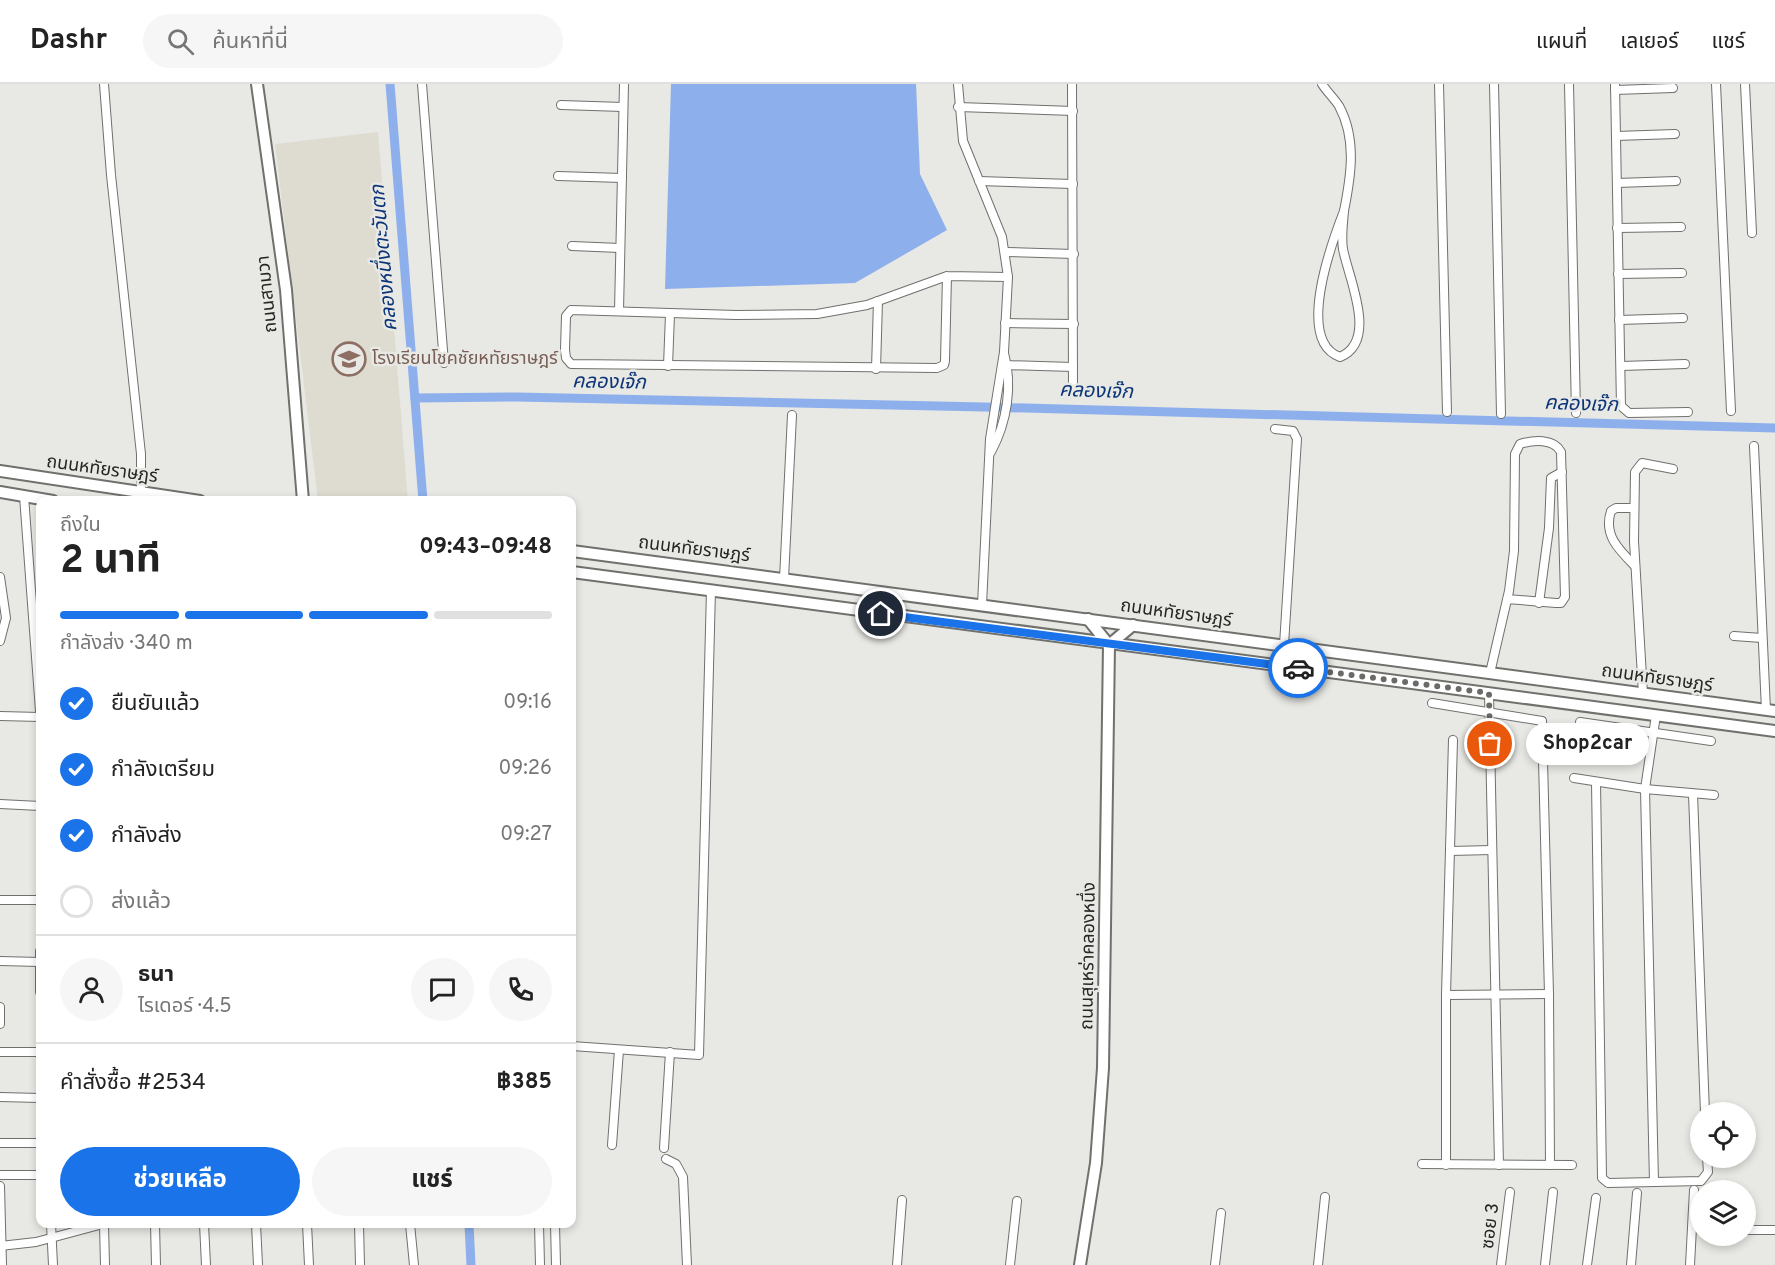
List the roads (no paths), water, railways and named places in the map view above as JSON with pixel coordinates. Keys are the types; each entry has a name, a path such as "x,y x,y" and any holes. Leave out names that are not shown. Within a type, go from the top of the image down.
{"main road":[{"name":"ถนนสามวา","path":"257,84 286,290 303,496"},
{"name":"ถนนหทัยราษฎร์","path":"0,471 167,496"},
{"path":"24,496 28,476"},
{"name":"ถนนหทัยราษฎร์","path":"0,492 36,498"},
{"name":"ถนนหทัยราษฎร์","path":"576,552 1770,711"},
{"name":"ถนนหทัยราษฎร์","path":"576,573 1109,645 1775,731"},
{"path":"1088,619 1109,645 1133,625"},
{"name":"ถนนสุเหร่าคลองหนึ่ง","path":"1080,1265 1096,1163 1103,1068 1109,645"}],"street":[{"path":"105,84 111,176 141,454 141,492"},
{"path":"422,84 444,363"},
{"path":"619,311 624,84"},
{"path":"958,84 958,107 963,141 1006,252 1008,277 1004,352 1007,397 1005,423 989,454"},
{"path":"1072,84 1073,384"},
{"path":"1322,84 1340,108 1352,156 1344,211 1343,248 1360,322 1354,347 1349,353 1340,357 1331,353 1321,337 1320,302 1324,270 1344,211"},
{"path":"1439,84 1447,412"},
{"path":"1494,84 1501,414"},
{"path":"1569,84 1576,414"},
{"path":"1716,84 1731,411"},
{"path":"1745,84 1752,233"},
{"path":"1673,88 1615,87 1622,406 1625,411 1688,412"},
{"path":"561,105 623,107"},
{"path":"958,107 1073,111"},
{"path":"1616,136 1675,134"},
{"path":"558,176 622,178"},
{"path":"978,181 1073,184"},
{"path":"1617,183 1676,181"},
{"path":"1617,228 1681,227"},
{"path":"572,246 621,248"},
{"path":"1006,252 1074,254"},
{"path":"1618,274 1682,273"},
{"path":"947,276 944,365 937,369 702,364 602,366 568,362 565,350 567,312 571,310 670,314 806,314 842,311 878,301 947,276 1008,277"},
{"path":"876,369 878,301"},
{"path":"668,366 670,314"},
{"path":"1619,320 1683,318"},
{"path":"1005,323 1074,324"},
{"path":"1621,366 1685,364"},
{"path":"1004,365 1073,367"},
{"path":"982,605 989,454 1004,365"},
{"path":"784,579 792,415"},
{"path":"1275,429 1293,431 1297,439 1284,645"},
{"path":"1490,673 1507,599 1514,551 1516,448 1528,442 1541,441 1553,444 1561,452 1565,597 1561,603 1507,599"},
{"path":"1754,446 1762,638 1770,711"},
{"path":"1643,694 1635,566 1634,508 1637,466 1648,463 1673,469"},
{"path":"1539,603 1549,528 1551,478 1562,472"},
{"path":"24,496 36,657"},
{"path":"1634,508 1616,508 1611,511 1608,520 1610,534 1617,547 1635,566"},
{"path":"0,578 6,618 0,641"},
{"path":"576,1046 699,1055 711,590"},
{"path":"1734,636 1762,638"},
{"path":"1489,693 1499,1165"},
{"path":"1432,703 1542,721 1549,994 1550,1165"},
{"path":"1654,1182 1645,789 1656,715"},
{"path":"0,716 36,717"},
{"path":"1580,722 1711,741"},
{"path":"1446,1165 1446,995 1453,740"},
{"path":"1574,778 1645,789 1714,795"},
{"path":"1596,782 1601,1173 1604,1181 1608,1183 1654,1182 1704,1179 1708,1168"},
{"path":"1693,794 1706,1102"},
{"path":"0,804 36,806"},
{"path":"1450,851 1492,850"},
{"path":"0,900 36,900"},
{"path":"0,961 36,962"},
{"path":"1446,995 1549,994"},
{"path":"0,1007 0,1024"},
{"path":"612,1145 619,1050"},
{"path":"0,1052 36,1052"},
{"path":"664,1148 670,1052"},
{"path":"0,1097 36,1098"},
{"path":"0,1143 36,1143"},
{"path":"666,1159 676,1164 683,1178 687,1265"},
{"path":"1422,1164 1572,1165"},
{"path":"0,1175 36,1175"},
{"path":"0,1186 2,1265"},
{"name":"ซอย 3","path":"1501,1265 1510,1192"},
{"path":"1545,1265 1553,1192"},
{"path":"1630,1265 1637,1193"},
{"path":"1318,1265 1325,1197"},
{"path":"1587,1265 1596,1198"},
{"path":"897,1265 902,1200"},
{"path":"1010,1265 1017,1201"},
{"path":"1215,1265 1221,1213"},
{"path":"51,1228 53,1265"},
{"path":"1,1246 13,1246 52,1238 88,1228"},
{"path":"103,1228 105,1265"},
{"path":"155,1228 156,1265"},
{"path":"204,1228 206,1265"},
{"path":"256,1228 258,1265"},
{"path":"307,1228 309,1265"},
{"path":"359,1228 360,1265"},
{"path":"410,1228 414,1265"},
{"path":"538,1228 540,1265"},
{"path":"555,1228 556,1265"},
{"path":"1756,1230 1775,1230"},
{"path":"1690,1265 1691,1246"}],"water":[{"path":"671,84 916,84 920,174 947,230 855,283 665,289"}],"waterway":[{"name":"คลองหนึ่งตะวันตก","path":"390,84 423,496"},
{"name":"คลองเจ๊ก","path":"415,398 517,397 984,407 1775,428"},
{"name":"คลองหนึ่งตะวันตก","path":"469,1228 471,1265"}],"place":[{"name":"โรงเรียนโชคชัยหทัยราษฎร์","path":"349,359"},
{"name":"Shop2car","path":"1490,744"}]}
